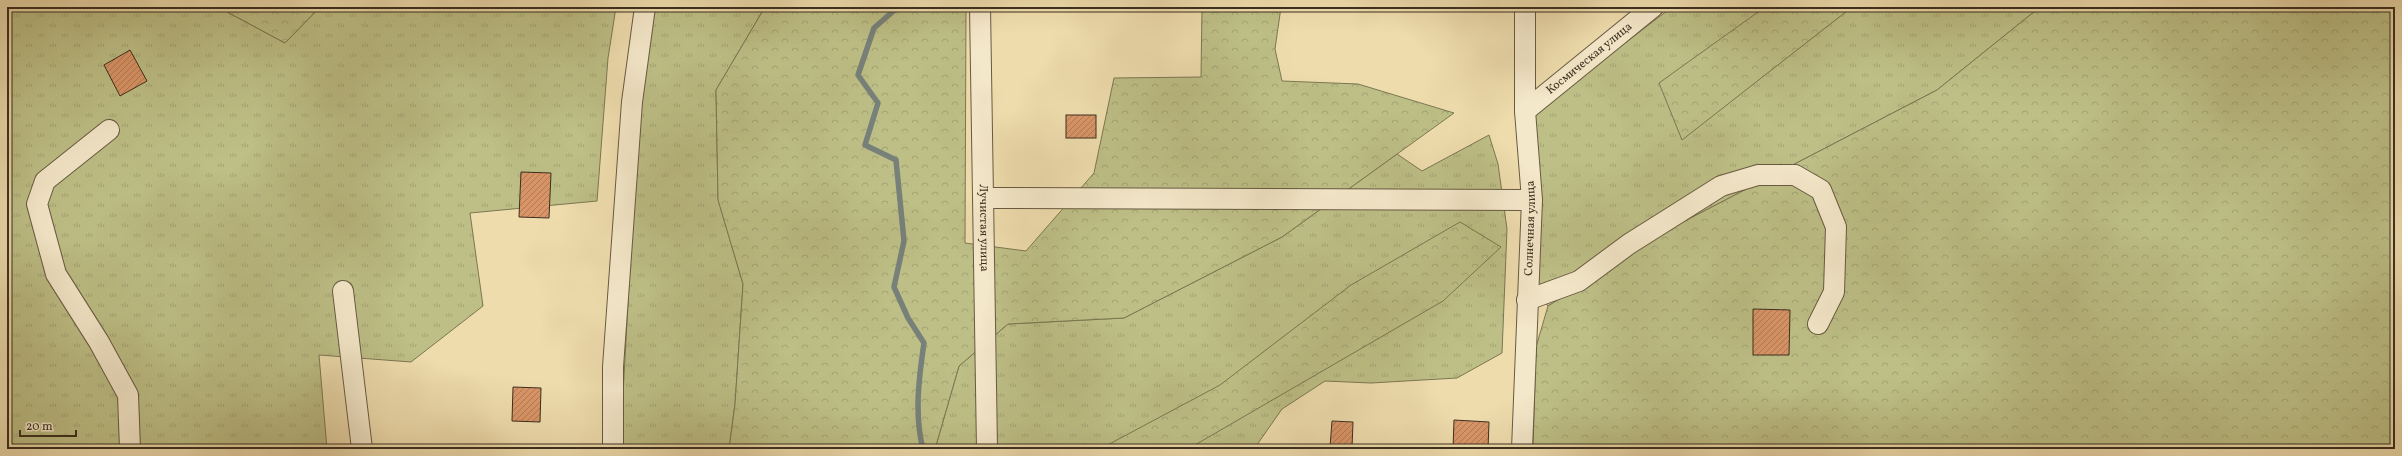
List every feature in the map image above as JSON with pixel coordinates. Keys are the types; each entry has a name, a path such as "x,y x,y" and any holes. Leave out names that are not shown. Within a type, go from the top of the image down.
{"street":[{"path":"612,449 614,367 632,102 645,7"},
{"name":"Лучистая улица","path":"980,7 987,449"},
{"name":"Солнечная улица","path":"1522,449 1532,200 1526,111 1525,7"},
{"name":"Космическая улица","path":"1526,111 1653,7"},
{"path":"109,130 45,181 37,204 56,274 99,342 128,396 130,449"},
{"path":"1528,300 1579,281 1630,244 1721,186 1758,175 1795,175 1821,190 1836,227 1834,292 1818,324"},
{"path":"984,198 1532,200"},
{"path":"343,292 362,449"}],"green space":[{"path":"7,7 218,7 285,43 320,7 616,7 608,58 597,201 470,213 483,306 411,362 319,355 327,449 7,449"},
{"path":"218,7 320,7 285,43"},
{"path":"653,7 765,7 716,90 718,199 743,284 735,404 729,449 620,449 639,103"},
{"path":"765,7 966,7 965,243 1026,251 1094,173 1114,78 1201,77 1202,7 1281,7 1275,49 1282,81 1358,84 1454,113 1282,237 1124,318 1008,324 959,366 935,449 729,449 735,404 743,284 718,200 716,90"},
{"path":"1672,7 1765,7 1752,17 1682,139 1852,7 2061,7 2035,11 1937,90 1683,222 1548,306 1534,290 1535,112"},
{"path":"1765,7 1852,7 1682,140 1659,83"},
{"path":"2061,7 2395,7 2395,449 1533,449 1536,347 1548,306 1683,222 1937,90 2035,11"},
{"path":"1489,135 1498,164 1507,229 1502,353 1457,378 1371,383 1325,381 1282,409 1254,449 935,449 959,366 1008,324 1124,318 1282,237 1397,154 1422,171"},
{"path":"1460,222 1501,247 1443,301 1188,449 1100,449 1220,385 1351,285"}],"building":[{"path":"130,50 147,81 120,96 104,65"},
{"path":"1066,115 1096,115 1096,138 1066,138"},
{"path":"521,172 551,173 549,218 519,217"},
{"path":"1753,309 1790,310 1789,355 1753,355"},
{"path":"513,387 541,388 540,422 512,421"},
{"path":"1454,420 1489,422 1488,449 1453,449"},
{"path":"1332,421 1353,422 1352,448 1330,447"}],"waterway":[{"path":"898,7 874,28 858,75 878,103 865,145 896,160 904,241 894,287 908,318 924,343 918,396 920,436 923,449"}]}
